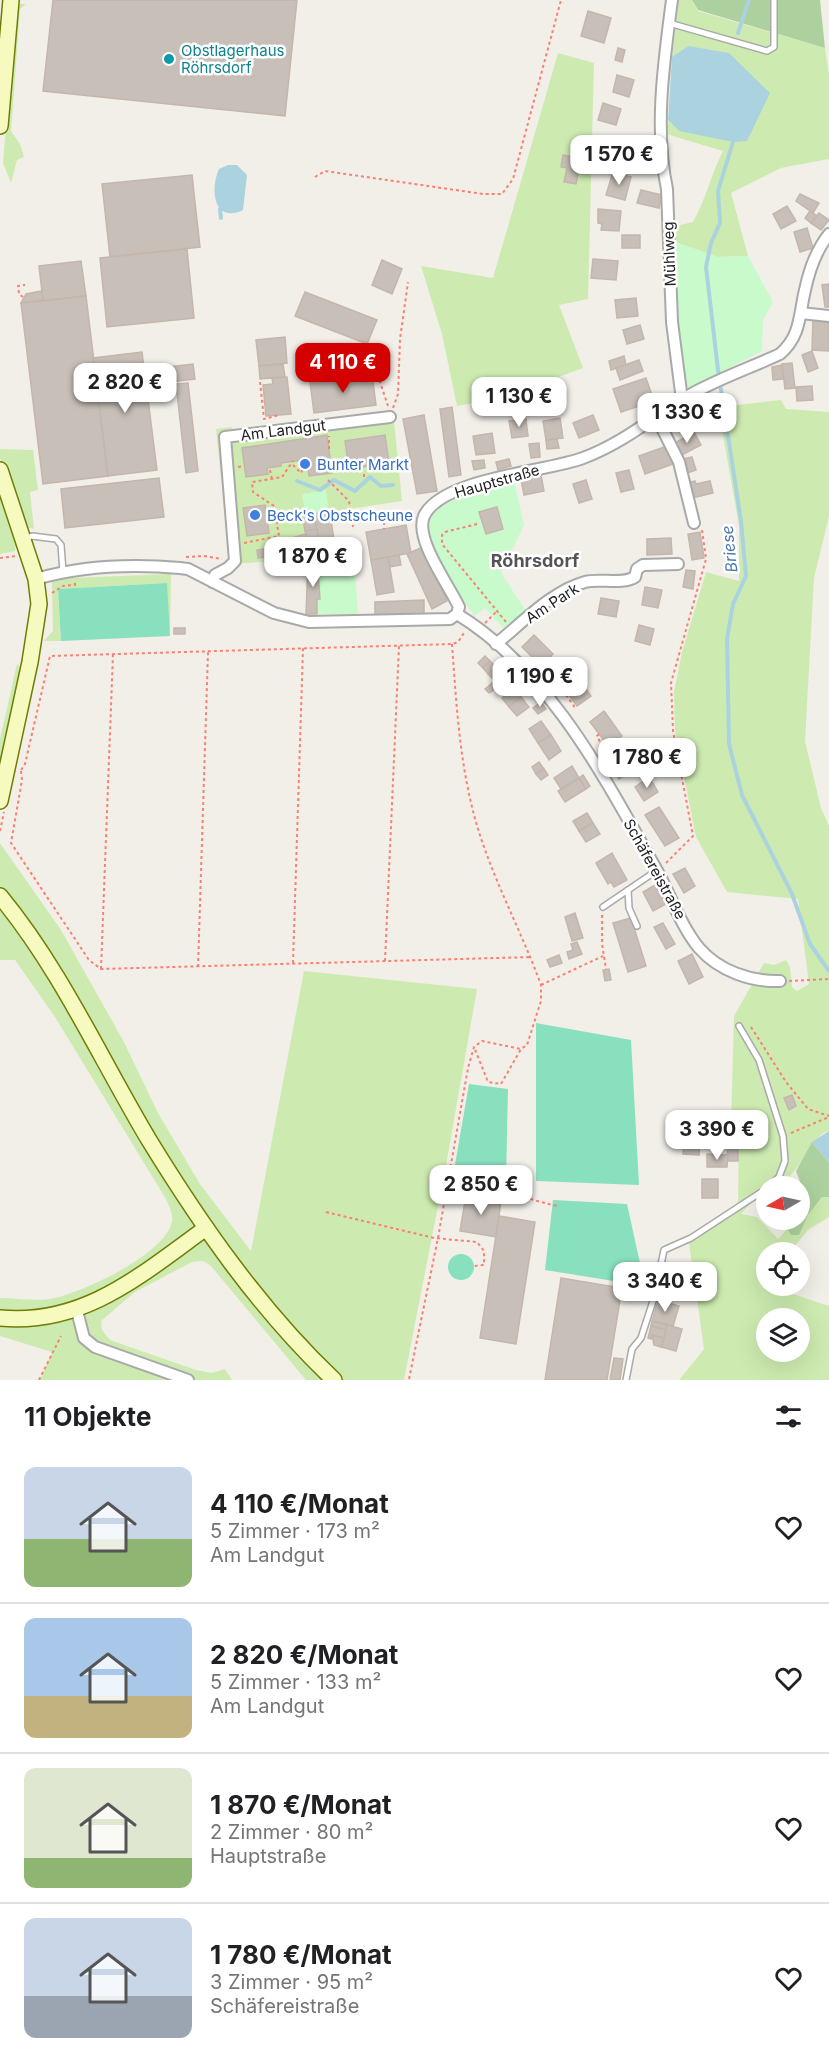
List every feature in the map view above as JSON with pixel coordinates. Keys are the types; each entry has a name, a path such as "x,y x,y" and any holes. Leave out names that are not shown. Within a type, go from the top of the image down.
{"street":[{"path":"0,126 11,0"},
{"name":"Mühlweg","path":"672,0 662,111 663,171 667,189 672,322 682,400"},
{"name":"Hauptstraße","path":"457,615 459,607 426,547 422,531 427,512 445,496 469,486 583,458 657,418 682,400 780,354 791,345 798,332 812,267 829,234"},
{"path":"801,313 829,316"},
{"name":"Am Landgut","path":"213,582 215,574 228,568 235,561 225,437 390,417"},
{"path":"657,418 679,462 694,523"},
{"path":"0,470 36,579 39,604 37,625 0,801"},
{"name":"Am Park","path":"496,644 546,604 583,583 602,579 630,580 636,577 637,569 643,565 678,564"},
{"path":"36,579 63,572 164,566 188,569 274,613 309,622 450,619 457,615"},
{"name":"Schäfereistraße","path":"457,615 470,622 496,644 553,705 593,762 699,948 735,974 764,982 780,981"},
{"path":"0,896 54,973 149,1140 206,1228 262,1302 334,1380"},
{"path":"0,1318 39,1319 77,1311 118,1289 206,1228"},
{"path":"77,1311 84,1338 95,1347 188,1380"}],"lane":[{"path":"669,23 767,51 774,47 774,0"},
{"path":"23,539 38,536 56,539 61,544 63,572"},
{"path":"603,907 657,871"},
{"path":"628,890 629,908 637,926"},
{"path":"739,1026 759,1060 783,1136 784,1161 779,1176"},
{"path":"626,1380 632,1349 641,1338 654,1298 664,1250 691,1238 756,1196"}],"path":[{"path":"315,177 325,171 483,194 502,194 513,179 561,0"},
{"path":"398,394 400,339 408,282"},
{"path":"23,297 19,294 18,285 25,285"},
{"path":"370,352 388,400"},
{"path":"260,382 264,419 279,415"},
{"path":"329,436 329,449"},
{"path":"240,544 279,536 274,506 254,492 252,482 282,477 293,463 301,473 306,464"},
{"path":"270,470 272,479"},
{"path":"328,480 349,501 353,527"},
{"path":"384,522 384,529"},
{"path":"657,871 693,836 674,731 671,683 706,559 702,530 694,523"},
{"path":"435,534 442,535 477,524"},
{"path":"442,535 442,543 497,611 507,625 509,633"},
{"path":"335,553 336,573"},
{"path":"491,616 497,611"},
{"path":"470,622 458,642 452,644 50,656 25,764 21,770 22,780 11,843 89,960 101,969 531,957"},
{"path":"452,644 460,739 473,812 494,873 541,985 541,1001 527,1045 521,1049 501,1084 488,1082 474,1047"},
{"path":"386,961 399,646"},
{"path":"293,964 303,648"},
{"path":"198,967 208,651"},
{"path":"101,969 113,654"},
{"path":"562,698 567,695 574,706"},
{"path":"593,762 605,751 597,736"},
{"path":"16,769 21,770"},
{"path":"603,907 600,926 606,969"},
{"path":"541,985 603,956"},
{"path":"780,981 829,979"},
{"path":"750,1027 786,1082 808,1109 829,1116"},
{"path":"409,1379 438,1238 468,1068 474,1047 482,1041 521,1049"},
{"path":"783,1136 829,1116"},
{"path":"443,1202 452,1186 476,1183 506,1189 528,1200 558,1206"},
{"path":"327,1212 438,1238 477,1242 484,1251 484,1265 474,1266"},
{"path":"39,1380 61,1336"}],"green space":[{"path":"679,0 692,0 698,11 825,48 829,75 829,159 781,168 731,193 748,256 718,257 672,241 672,227 693,222 723,151 666,134 668,120 679,131 688,46 672,57"},
{"path":"692,0 820,0 825,48 698,10"},
{"path":"20,4 26,4 20,9 11,131 20,144 24,157 17,160 11,183 3,163 16,8"},
{"path":"558,53 594,63 588,299 559,305 583,368 499,399 457,406 442,334 421,266 493,278"},
{"path":"672,241 718,257 748,256 773,302 763,320 762,351 690,388 684,385 675,315"},
{"path":"781,400 786,409 829,412 829,516 814,578 805,741 821,808 829,826 829,1130 813,1144 790,1176 756,1176 756,1197 741,1214 756,1217 756,1230 769,1230 778,1239 786,1230 791,1235 798,1235 800,1230 808,1230 798,1242 756,1242 756,1296 799,1296 829,1306 829,1380 679,1380 704,1349 688,1236 738,1203 739,1124 731,1124 734,1016 764,963 774,965 786,960 790,967 792,987 797,991 809,984 798,899 727,892 696,837 675,731 674,692 682,652 706,572 739,581 739,526 718,407"},
{"path":"393,411 402,501 330,512 334,541 319,543 278,561 230,564 216,429 231,427 234,430"},
{"path":"0,449 33,450 38,490 30,492 34,529 26,527 0,458"},
{"path":"514,481 524,525 501,573 526,611 503,628 485,608 475,616 459,595 435,551 430,537 429,524 436,510 448,502 483,488"},
{"path":"326,490 329,512 314,514 313,511 305,512 302,494"},
{"path":"0,492 16,542 15,551 0,554"},
{"path":"318,572 355,572 358,616 317,614 317,599 320,599"},
{"path":"171,574 170,636 166,583 58,589 61,641 44,641 53,631 52,582 70,578"},
{"path":"167,583 170,636 61,641 58,589"},
{"path":"17,664 20,667 20,680 0,770 0,739"},
{"path":"0,843 61,930 124,1042 158,1113 200,1184 251,1251 304,971 477,989 447,1160 404,1380 306,1380 210,1265 203,1261 192,1262 135,1292 101,1321 102,1330 110,1340 196,1370 212,1373 225,1369 232,1380 40,1380 52,1352 0,1336 0,1298 49,1299 85,1288 122,1269 155,1246 166,1233 172,1218 166,1199 55,1017 15,960 0,960"},
{"path":"536,1023 631,1040 639,1185 536,1181"},
{"path":"469,1084 508,1089 506,1182 453,1176"},
{"path":"812,1142 829,1163 829,1197 822,1197 810,1212 810,1176 798,1176 796,1171"},
{"path":"822,1197 829,1197 829,1217 810,1229 810,1212"},
{"path":"553,1200 627,1204 645,1286 545,1270"},
{"path":"788,1230 801,1230 799,1235 791,1235"},
{"path":"461,1254 470,1258 474,1267 470,1276 461,1280 452,1276 448,1267 452,1258"}],"water":[{"path":"688,46 729,53 770,93 747,141 733,142 679,131 668,120 672,57"},
{"path":"228,165 237,165 247,175 243,210 233,213 225,212 220,208 215,194 219,169"},
{"path":"829,1131 829,1163 812,1142"}],"building":[{"name":"Obstlagerhaus Röhrsdorf","path":"53,0 297,0 285,116 43,91"},
{"path":"588,11 611,18 604,43 581,36"},
{"path":"618,48 625,50 622,62 615,60"},
{"path":"617,75 634,80 629,97 613,92"},
{"path":"603,103 621,109 616,125 598,120"},
{"path":"604,139 622,144 617,163 599,158"},
{"path":"563,155 581,159 576,184 564,182 567,168 561,167"},
{"path":"613,172 631,177 625,200 606,195"},
{"path":"192,175 200,247 110,257 102,184"},
{"path":"641,190 662,195 659,208 637,203"},
{"path":"800,194 819,203 813,213 796,201"},
{"path":"787,206 796,221 781,229 773,214"},
{"path":"598,209 621,211 619,231 601,230 602,224 598,223"},
{"path":"810,211 817,216 811,223 805,218"},
{"path":"819,213 829,220 821,230 811,223"},
{"path":"807,228 813,248 800,252 794,232"},
{"path":"622,235 640,235 640,248 622,248"},
{"path":"187,249 194,318 107,327 100,258"},
{"path":"593,259 618,261 616,280 591,278"},
{"path":"382,260 402,269 392,294 372,285"},
{"path":"81,261 86,296 43,301 39,266"},
{"path":"829,284 829,307 825,307 822,285"},
{"path":"42,291 43,301 21,303 26,294"},
{"path":"305,292 377,320 367,344 295,316"},
{"path":"86,296 108,476 43,484 21,303"},
{"path":"636,298 638,316 617,318 615,300"},
{"path":"813,318 829,318 829,351 812,350"},
{"path":"640,325 644,339 627,344 623,330"},
{"path":"285,337 287,363 259,366 256,340"},
{"path":"812,351 818,368 808,372 802,355"},
{"path":"142,352 157,470 108,476 93,358"},
{"path":"624,356 626,365 611,370 609,361"},
{"path":"639,360 643,371 620,380 616,368"},
{"path":"792,363 795,388 785,389 782,364"},
{"path":"193,364 195,379 170,382 168,367"},
{"path":"283,364 285,377 260,379 259,366"},
{"path":"782,365 783,379 773,380 772,367"},
{"path":"372,374 376,405 314,413 310,382"},
{"path":"287,377 291,414 266,416 263,385 273,384 272,378"},
{"path":"646,378 654,401 621,412 613,389"},
{"path":"188,383 198,471 186,473 176,384"},
{"path":"812,386 813,400 797,401 796,387"},
{"path":"452,407 461,475 449,477 440,409"},
{"path":"424,415 437,491 417,494 403,419"},
{"path":"593,415 599,430 579,438 573,423"},
{"path":"560,418 563,438 546,440 543,421"},
{"path":"526,419 528,436 512,438 509,421"},
{"path":"694,432 701,445 680,456 673,444"},
{"path":"492,433 495,453 476,455 473,436"},
{"path":"327,435 332,473 309,476 307,462 303,460 281,463 281,466 267,468 268,474 246,477 242,448"},
{"path":"385,435 389,463 349,469 345,441"},
{"path":"557,439 559,448 547,449 546,440"},
{"path":"539,443 540,457 531,458 529,444"},
{"path":"667,446 673,464 645,474 639,456"},
{"path":"692,457 696,470 687,473 683,459"},
{"path":"509,459 511,466 498,470 496,462"},
{"path":"484,460 485,468 474,470 472,461"},
{"path":"629,470 634,489 621,492 616,473"},
{"path":"541,475 544,491 524,495 521,479"},
{"path":"159,478 164,517 65,528 61,489"},
{"path":"586,480 592,499 579,503 573,484"},
{"path":"695,481 696,484 710,481 713,493 692,498 688,483"},
{"name":"Beck's Obstscheune","path":"265,505 269,533 247,536 243,508"},
{"path":"497,507 503,529 486,534 479,512"},
{"path":"313,511 317,529 305,531 302,513"},
{"path":"330,512 334,541 319,543 314,514"},
{"path":"406,525 411,553 371,560 366,532"},
{"path":"317,529 318,537 307,539 305,531"},
{"path":"700,532 704,558 692,560 688,534"},
{"path":"306,534 307,539 318,537 319,543 301,551 295,537"},
{"path":"295,537 301,551 278,561 272,547"},
{"path":"671,538 672,554 647,555 647,539"},
{"path":"423,547 447,601 432,609 407,554"},
{"path":"271,548 272,556 258,558 257,550"},
{"path":"399,555 401,565 390,567 388,557"},
{"path":"388,557 394,592 377,595 371,560"},
{"path":"308,561 319,562 318,568 321,568 321,572 318,572 320,599 317,599 317,614 306,614"},
{"path":"686,570 695,571 693,589 683,587"},
{"path":"645,587 662,590 658,608 642,605"},
{"path":"601,598 619,601 616,617 598,614"},
{"path":"424,600 424,614 375,615 375,602"},
{"path":"639,625 654,629 650,645 635,641"},
{"path":"174,628 185,628 185,634 174,634"},
{"path":"534,635 553,654 541,666 522,647"},
{"path":"485,656 490,661 483,668 478,663"},
{"path":"490,661 496,667 488,674 483,668"},
{"path":"496,667 501,672 493,679 488,674"},
{"path":"574,672 591,696 577,706 560,683"},
{"path":"499,677 507,686 500,692 492,683"},
{"path":"492,683 496,688 489,693 485,689"},
{"path":"513,688 521,697 509,707 502,698"},
{"path":"521,697 529,707 517,716 509,707"},
{"path":"541,702 546,709 538,714 533,708"},
{"path":"604,711 622,736 608,746 590,722"},
{"path":"541,721 551,735 538,743 529,729"},
{"path":"551,735 561,751 549,760 538,743"},
{"path":"637,744 646,758 631,768 622,753"},
{"path":"619,761 627,774 619,779 611,766"},
{"path":"539,762 544,769 536,774 532,767"},
{"path":"572,766 579,778 561,789 554,778"},
{"path":"544,769 548,775 541,780 536,774"},
{"path":"583,775 590,786 586,789 579,778"},
{"path":"649,777 658,792 644,801 635,787"},
{"path":"579,778 586,789 565,802 558,791"},
{"path":"659,807 679,838 665,846 645,815"},
{"path":"587,813 593,823 579,831 573,821"},
{"path":"593,823 600,834 586,842 579,831"},
{"path":"612,853 627,880 614,887 611,882 608,884 596,863"},
{"path":"685,868 695,886 684,893 673,874"},
{"path":"655,885 666,904 653,911 643,892"},
{"path":"575,913 583,938 572,941 565,917"},
{"path":"631,918 646,966 628,972 613,923"},
{"path":"663,923 675,944 666,949 654,927"},
{"path":"577,942 582,954 569,959 567,952 573,950 571,944"},
{"path":"692,954 703,977 689,984 678,961"},
{"path":"559,955 562,963 550,967 547,960"},
{"path":"609,969 611,980 605,981 603,970"},
{"path":"792,1095 796,1106 789,1110 784,1098"},
{"path":"685,1114 701,1114 699,1155 683,1154"},
{"path":"701,1114 716,1115 715,1134 700,1133"},
{"path":"700,1133 707,1134 707,1142 700,1142"},
{"path":"728,1142 738,1143 738,1161 727,1161"},
{"path":"707,1154 728,1155 727,1167 707,1167"},
{"path":"702,1179 718,1179 718,1198 702,1198"},
{"path":"466,1195 501,1201 496,1237 460,1231"},
{"path":"499,1216 535,1222 516,1344 480,1338"},
{"path":"561,1278 622,1288 607,1380 545,1380"},
{"path":"658,1300 679,1306 673,1326 652,1321"},
{"path":"652,1321 667,1325 666,1330 651,1326"},
{"path":"667,1325 682,1329 676,1351 661,1347"},
{"path":"651,1326 666,1330 664,1338 652,1335 651,1339 648,1338"},
{"path":"652,1335 664,1338 661,1347 654,1345"},
{"path":"614,1358 623,1359 620,1380 610,1380"}],"waterway":[{"name":"Briese","path":"738,33 749,0"},
{"name":"Briese","path":"733,142 718,191 720,223 711,243 706,267 718,370 741,521 746,576 733,604 727,639 729,744 742,795 792,894 810,944 829,971"},
{"path":"220,209 221,218"},
{"path":"297,481 320,490 334,480 355,491 370,477 381,486 393,485"}],"place":[{"name":"Obstlagerhaus Röhrsdorf","path":"169,59"},
{"name":"Bunter Markt","path":"305,464"},
{"name":"Beck's Obstscheune","path":"255,515"}],"district":[{"name":"Röhrsdorf","path":"535,560"}]}
